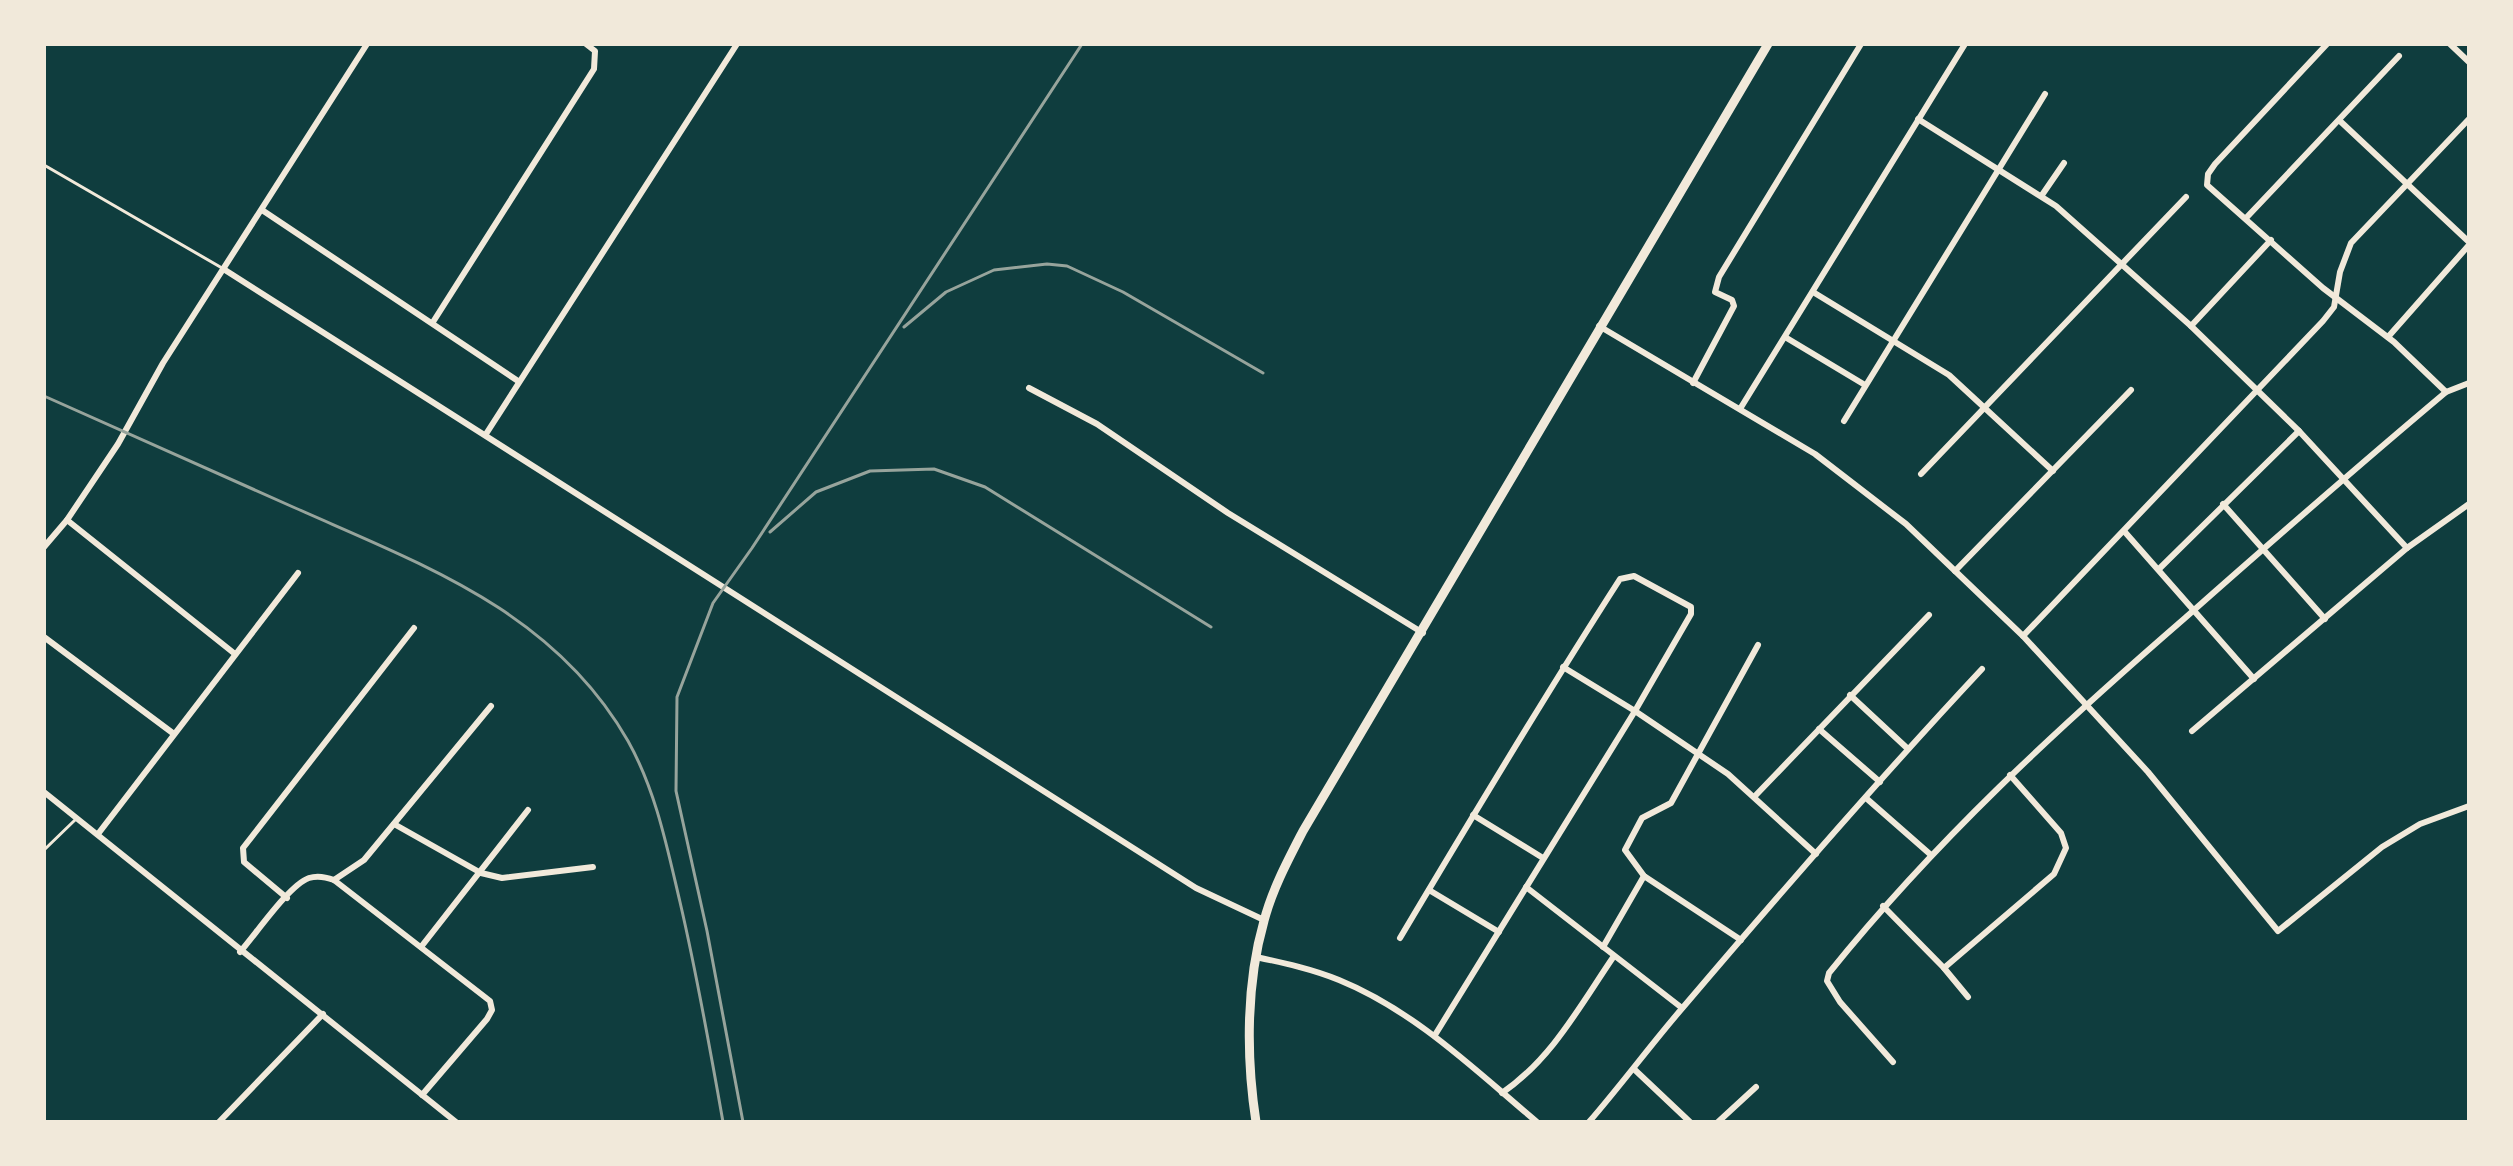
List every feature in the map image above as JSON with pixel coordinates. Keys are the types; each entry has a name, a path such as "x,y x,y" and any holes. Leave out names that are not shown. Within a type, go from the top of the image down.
{"highway":[{"path":"1256,1122 1250,1037 1256,957 1264,920 1303,831 1423,633 1599,326 1768,44"}],"street":[{"path":"44,547 67,520 122,438 163,363 367,44"},
{"path":"433,322 594,69 595,51 586,44"},
{"path":"486,434 737,44"},
{"path":"1693,383 1734,306 1732,300 1715,292 1719,277 1861,44"},
{"path":"1740,409 1965,44"},
{"path":"2327,44 2208,174 2207,185 2337,298 2388,337 2446,392"},
{"path":"2453,45 2469,62"},
{"path":"2247,217 2399,56"},
{"path":"1844,421 1997,167 2045,94"},
{"path":"1918,119 2042,195 2122,265 2258,389 2407,548"},
{"path":"2023,636 2323,321 2337,298 2340,272 2351,243 2469,119"},
{"path":"2340,121 2469,244 2388,337"},
{"path":"2042,195 2064,163"},
{"path":"1921,474 2186,197"},
{"path":"262,210 518,381"},
{"path":"2191,326 2271,240"},
{"path":"225,270 1196,888 1264,920"},
{"path":"1813,292 1949,375 2053,471"},
{"path":"1599,326 1854,480 2023,636 2181,810 2278,931 2382,847 2420,824 2469,806"},
{"path":"1785,337 1865,385"},
{"path":"1893,1062 1840,1002 1827,981 1829,973 1883,906 2010,775 2261,549 2446,392 2469,383"},
{"path":"1029,388 1097,424 1228,513 1423,633"},
{"path":"1955,571 2131,390"},
{"path":"2159,569 2299,431"},
{"path":"2223,504 2325,619"},
{"path":"2192,731 2407,548 2469,504"},
{"path":"67,520 235,654"},
{"path":"2124,531 2254,679"},
{"path":"98,834 298,573"},
{"path":"1400,938 1563,667 1626,575 1687,601 1691,614 1635,711 1435,1035"},
{"path":"1755,796 1929,615"},
{"path":"287,898 244,862 243,848 414,628"},
{"path":"44,637 174,734"},
{"path":"1741,940 1644,876 1627,855 1627,842 1648,812 1671,803 1758,645"},
{"path":"1563,667 1698,751 1755,796 1816,854"},
{"path":"1589,1122 1635,1070 1682,1008 1982,669"},
{"path":"1850,695 1908,749"},
{"path":"334,880 364,860 491,706"},
{"path":"1819,729 1880,782"},
{"path":"1944,968 2054,874 2063,860 2066,848 2061,833 2010,775"},
{"path":"44,792 456,1122"},
{"path":"1866,798 1931,855"},
{"path":"421,947 528,810"},
{"path":"1473,815 1543,858"},
{"path":"394,824 481,873 502,878 593,867"},
{"path":"240,952 308,878 322,876 334,880 490,1001 492,1010 422,1095"},
{"path":"1603,947 1644,876"},
{"path":"1526,887 1682,1008"},
{"path":"1429,890 1499,932"},
{"path":"1883,906 1968,997"},
{"path":"1502,1093 1527,1076 1547,1054 1614,956"},
{"path":"1256,957 1311,969 1342,981 1435,1035 1537,1122"},
{"path":"219,1122 323,1014"},
{"path":"1635,1070 1690,1122"},
{"path":"1718,1122 1756,1087"}],"lane":[{"path":"44,165 225,270"},
{"path":"44,850 78,818"}],"railway":[{"path":"743,1122 707,931 676,791 677,697 713,603 1082,44"},
{"path":"904,327 946,292 994,270 1047,264 1067,266 1123,292 1263,373"},
{"path":"44,396 437,572 524,625 563,658 598,696 628,741 653,799 686,929 723,1122"},
{"path":"770,532 816,492 870,471 934,469 985,487 1211,627"}]}
